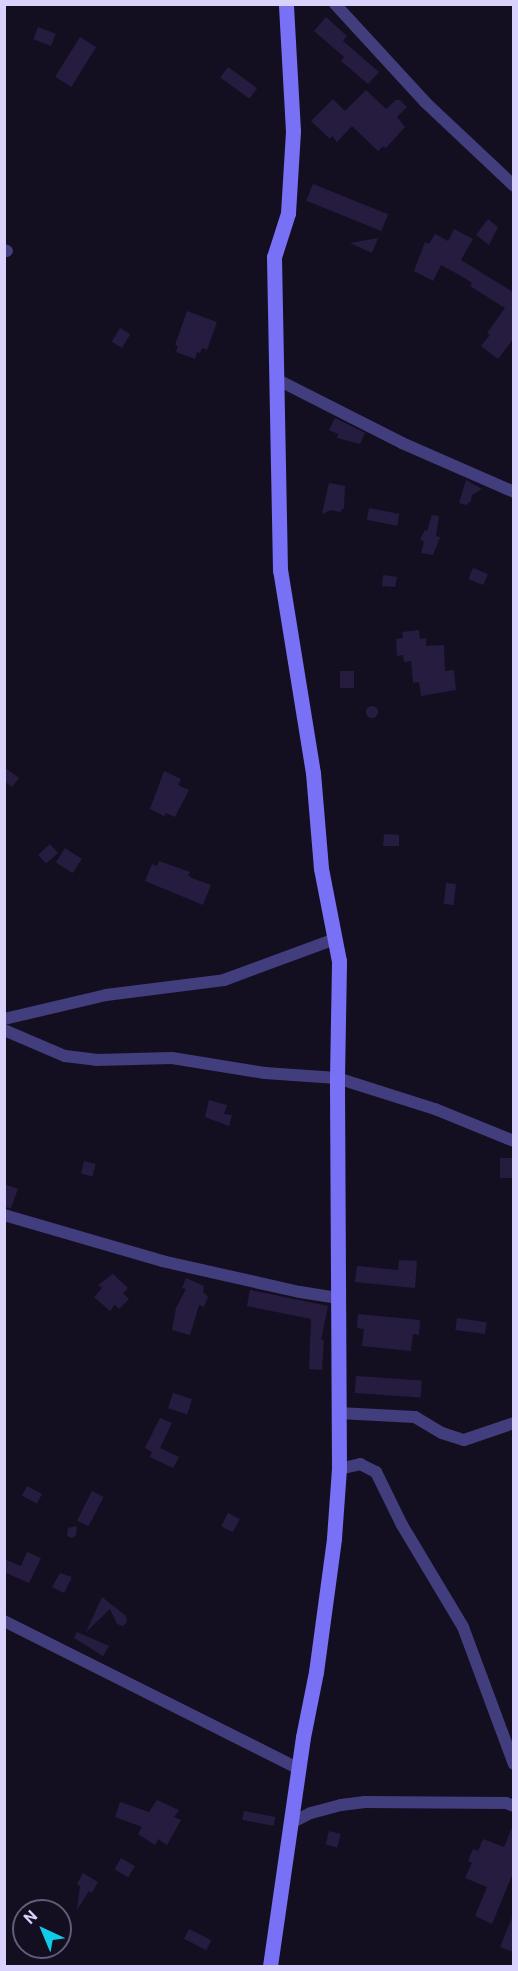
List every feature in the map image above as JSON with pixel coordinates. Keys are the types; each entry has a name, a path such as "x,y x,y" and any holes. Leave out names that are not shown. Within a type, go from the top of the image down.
{"street":[{"path":"270,1966 299,1769 316,1672 334,1538 339,1469 337,1078 339,961 321,868 313,773 299,673 280,570 274,257 288,213 293,131 286,4"},
{"path":"335,4 425,102 513,186"},
{"path":"278,380 402,443 513,492"},
{"path":"4,1019 106,995 224,980 335,939"},
{"path":"4,1030 55,1052 75,1057 96,1060 172,1058 265,1073 337,1078 435,1109 513,1140"},
{"path":"4,1215 162,1261 339,1298"},
{"path":"338,1413 415,1417 442,1433 464,1440 513,1423"},
{"path":"339,1469 360,1464 376,1472 402,1526 463,1627 513,1764"},
{"path":"4,1621 299,1769"},
{"path":"291,1823 321,1810 365,1802 506,1803 513,1806"}],"building":[{"path":"326,17 347,36 343,41 379,72 368,84 341,61 344,57 314,31"},
{"path":"38,27 56,34 51,46 33,39"},
{"path":"80,37 96,47 71,87 55,77"},
{"path":"228,67 257,88 249,99 220,78"},
{"path":"366,90 386,109 396,100 400,100 407,107 397,117 405,127 386,148 383,146 378,151 352,126 337,142 332,136 330,139 311,121 333,99 345,111"},
{"path":"313,184 388,214 381,231 306,201"},
{"path":"488,219 498,227 489,245 476,235"},
{"path":"454,229 473,239 461,260 513,292 513,339 498,359 481,346 490,335 487,333 505,308 470,286 472,283 465,278 441,265 433,281 414,271 425,242 429,244 435,234 448,241"},
{"path":"378,238 372,253 350,243"},
{"path":"187,311 217,322 207,350 202,348 200,353 197,352 195,359 176,352 178,346 175,345"},
{"path":"120,328 130,334 122,348 112,342"},
{"path":"335,418 365,433 360,444 337,438 338,434 329,430"},
{"path":"466,480 482,489 472,495 471,501 466,505 459,503"},
{"path":"329,483 345,486 344,508 340,512 331,510 322,514"},
{"path":"369,508 399,514 397,526 367,520"},
{"path":"432,515 439,516 436,536 440,537 433,555 421,553 424,542 420,539 425,530 427,531"},
{"path":"473,568 488,574 483,585 469,579"},
{"path":"383,575 397,577 395,587 382,586"},
{"path":"419,630 420,639 426,638 426,646 444,645 445,671 454,670 456,690 421,696 419,682 413,683 411,661 404,662 403,655 397,656 396,639 403,638 402,632"},
{"path":"340,671 354,671 354,688 340,688"},
{"path":"374,706 378,712 374,718 370,718 366,710"},
{"path":"4,767 19,778 12,787 4,781"},
{"path":"164,771 181,779 178,785 189,790 175,817 166,813 164,816 150,809"},
{"path":"384,834 399,835 399,846 383,846"},
{"path":"50,844 58,853 46,864 38,855"},
{"path":"65,848 82,859 73,873 56,862"},
{"path":"159,861 190,872 188,875 192,878 211,885 203,905 145,881 152,864 157,866"},
{"path":"446,883 456,884 454,905 444,904"},
{"path":"209,1100 227,1105 224,1114 232,1115 229,1126 205,1117"},
{"path":"500,1158 513,1158 513,1178 500,1178"},
{"path":"84,1161 96,1164 92,1177 81,1174"},
{"path":"4,1184 18,1189 11,1208 4,1207"},
{"path":"399,1260 417,1261 415,1288 355,1282 357,1266 398,1270"},
{"path":"113,1274 128,1288 123,1293 129,1299 119,1309 115,1305 110,1311 94,1297 102,1288 98,1285"},
{"path":"186,1278 204,1286 203,1292 208,1297 204,1307 199,1305 190,1335 172,1330 176,1308 186,1289 182,1288"},
{"path":"250,1290 328,1306 321,1340 324,1340 322,1370 309,1369 311,1319 247,1306"},
{"path":"358,1314 420,1320 419,1335 413,1334 411,1351 362,1346 364,1329 357,1328"},
{"path":"457,1318 487,1322 485,1334 455,1330"},
{"path":"356,1376 422,1381 421,1398 355,1393"},
{"path":"173,1393 192,1399 187,1414 168,1408"},
{"path":"160,1418 172,1423 160,1448 179,1457 173,1468 150,1457 152,1452 145,1448"},
{"path":"27,1486 42,1494 37,1504 22,1496"},
{"path":"92,1491 104,1497 89,1526 77,1520"},
{"path":"228,1513 240,1519 233,1532 221,1526"},
{"path":"77,1526 76,1535 72,1538 67,1536 68,1528"},
{"path":"27,1552 41,1558 29,1583 4,1572 4,1559 21,1566"},
{"path":"60,1573 72,1577 64,1593 52,1587"},
{"path":"102,1597 126,1616 127,1622 123,1626 117,1624 110,1609 86,1632"},
{"path":"77,1632 109,1646 103,1656 74,1638"},
{"path":"157,1800 179,1810 174,1817 181,1820 167,1845 158,1839 155,1845 138,1834 142,1827 115,1817 120,1802 149,1812"},
{"path":"244,1811 275,1817 274,1826 242,1820"},
{"path":"513,1825 513,1873 492,1924 475,1916 487,1887 465,1878 472,1863 468,1861 473,1849 478,1851 483,1839 504,1847"},
{"path":"329,1831 341,1834 337,1847 326,1845"},
{"path":"121,1858 135,1866 128,1877 114,1869"},
{"path":"83,1873 98,1882 92,1893 89,1891 77,1910 80,1886 77,1884"},
{"path":"513,1915 513,1952 500,1947"},
{"path":"189,1929 211,1940 206,1950 184,1939"}]}
